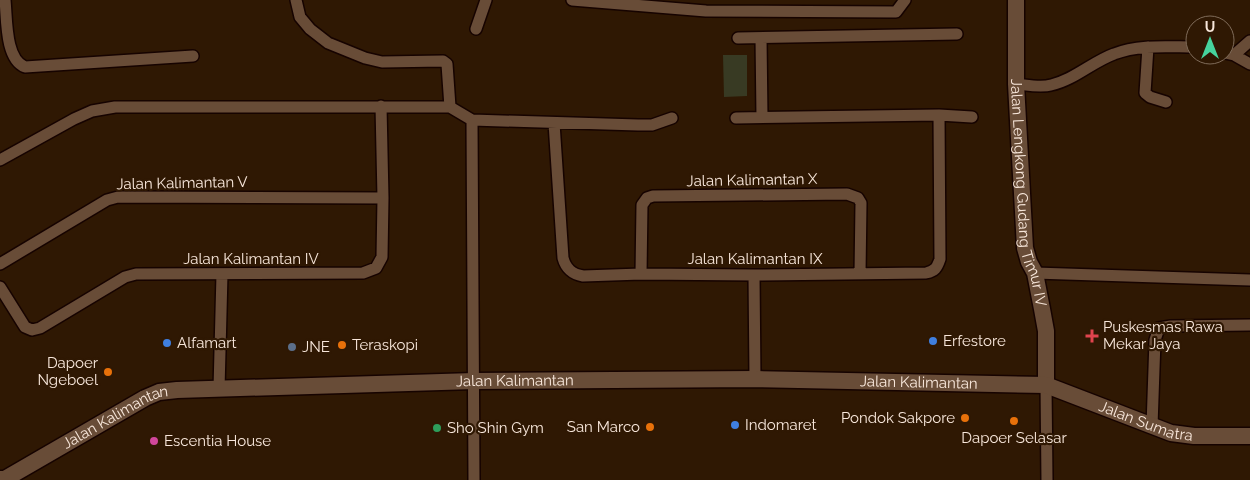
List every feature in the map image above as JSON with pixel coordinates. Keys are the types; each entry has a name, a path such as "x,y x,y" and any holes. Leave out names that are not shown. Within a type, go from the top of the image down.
{"street":[{"path":"5,0 11,53 18,65 25,67 193,56"},
{"path":"296,0 300,17 310,29 328,43 365,58 382,62 443,61 447,64 450,107"},
{"path":"476,29 486,0"},
{"path":"572,0 706,11 896,12 905,0"},
{"name":"Jalan Lengkong Gudang Timur IV","path":"1016,0 1016,84 1025,248 1028,262 1035,273 1046,331 1046,385"},
{"path":"738,38 957,34"},
{"path":"761,38 762,117"},
{"path":"1235,51 1250,41"},
{"path":"1016,84 1049,86 1116,53 1148,47 1185,47"},
{"path":"1148,47 1145,92 1150,97 1166,102"},
{"path":"1235,56 1250,64"},
{"name":"Jalan Kalimantan IV","path":"0,287 24,327 32,330 40,328 130,275 363,273 371,271 376,268 382,257 381,106"},
{"path":"0,160 74,119 92,111 115,107 450,107 472,120 652,125 672,118"},
{"path":"736,118 939,115 972,117"},
{"name":"Jalan Kalimantan IX","path":"554,122 565,266 575,274 582,276 926,273 932,272 937,268 940,259 939,115"},
{"path":"472,120 474,480"},
{"name":"Jalan Kalimantan X","path":"642,274 642,205 647,198 653,196 847,194 858,198 861,203 860,274"},
{"name":"Jalan Kalimantan V","path":"0,264 107,200 118,197 383,198"},
{"path":"1035,273 1250,280"},
{"path":"219,389 222,274"},
{"path":"754,275 755,379"},
{"path":"1152,426 1154,340 1160,328 1171,326 1250,326"},
{"name":"Jalan Kalimantan","path":"3,478 145,398 159,392 177,390 474,381 755,379 1046,385"},
{"path":"1046,385 1047,480"},
{"name":"Jalan Sumatra","path":"1046,385 1171,433 1194,436 1250,436"}],"green space":[{"path":"723,55 747,55 747,96 724,97"}],"place":[{"name":"Puskesmas Rawa Mekar Jaya","path":"1092,336"},
{"name":"Erfestore","path":"933,341"},
{"name":"Alfamart","path":"167,343"},
{"name":"Teraskopi","path":"342,345"},
{"name":"JNE","path":"292,347"},
{"name":"Dapoer Ngeboel","path":"108,372"},
{"name":"Pondok Sakpore","path":"965,418"},
{"name":"Dapoer Selasar","path":"1014,421"},
{"name":"Indomaret","path":"735,425"},
{"name":"San Marco","path":"650,427"},
{"name":"Sho Shin Gym","path":"437,428"},
{"name":"Escentia House","path":"154,441"}]}
